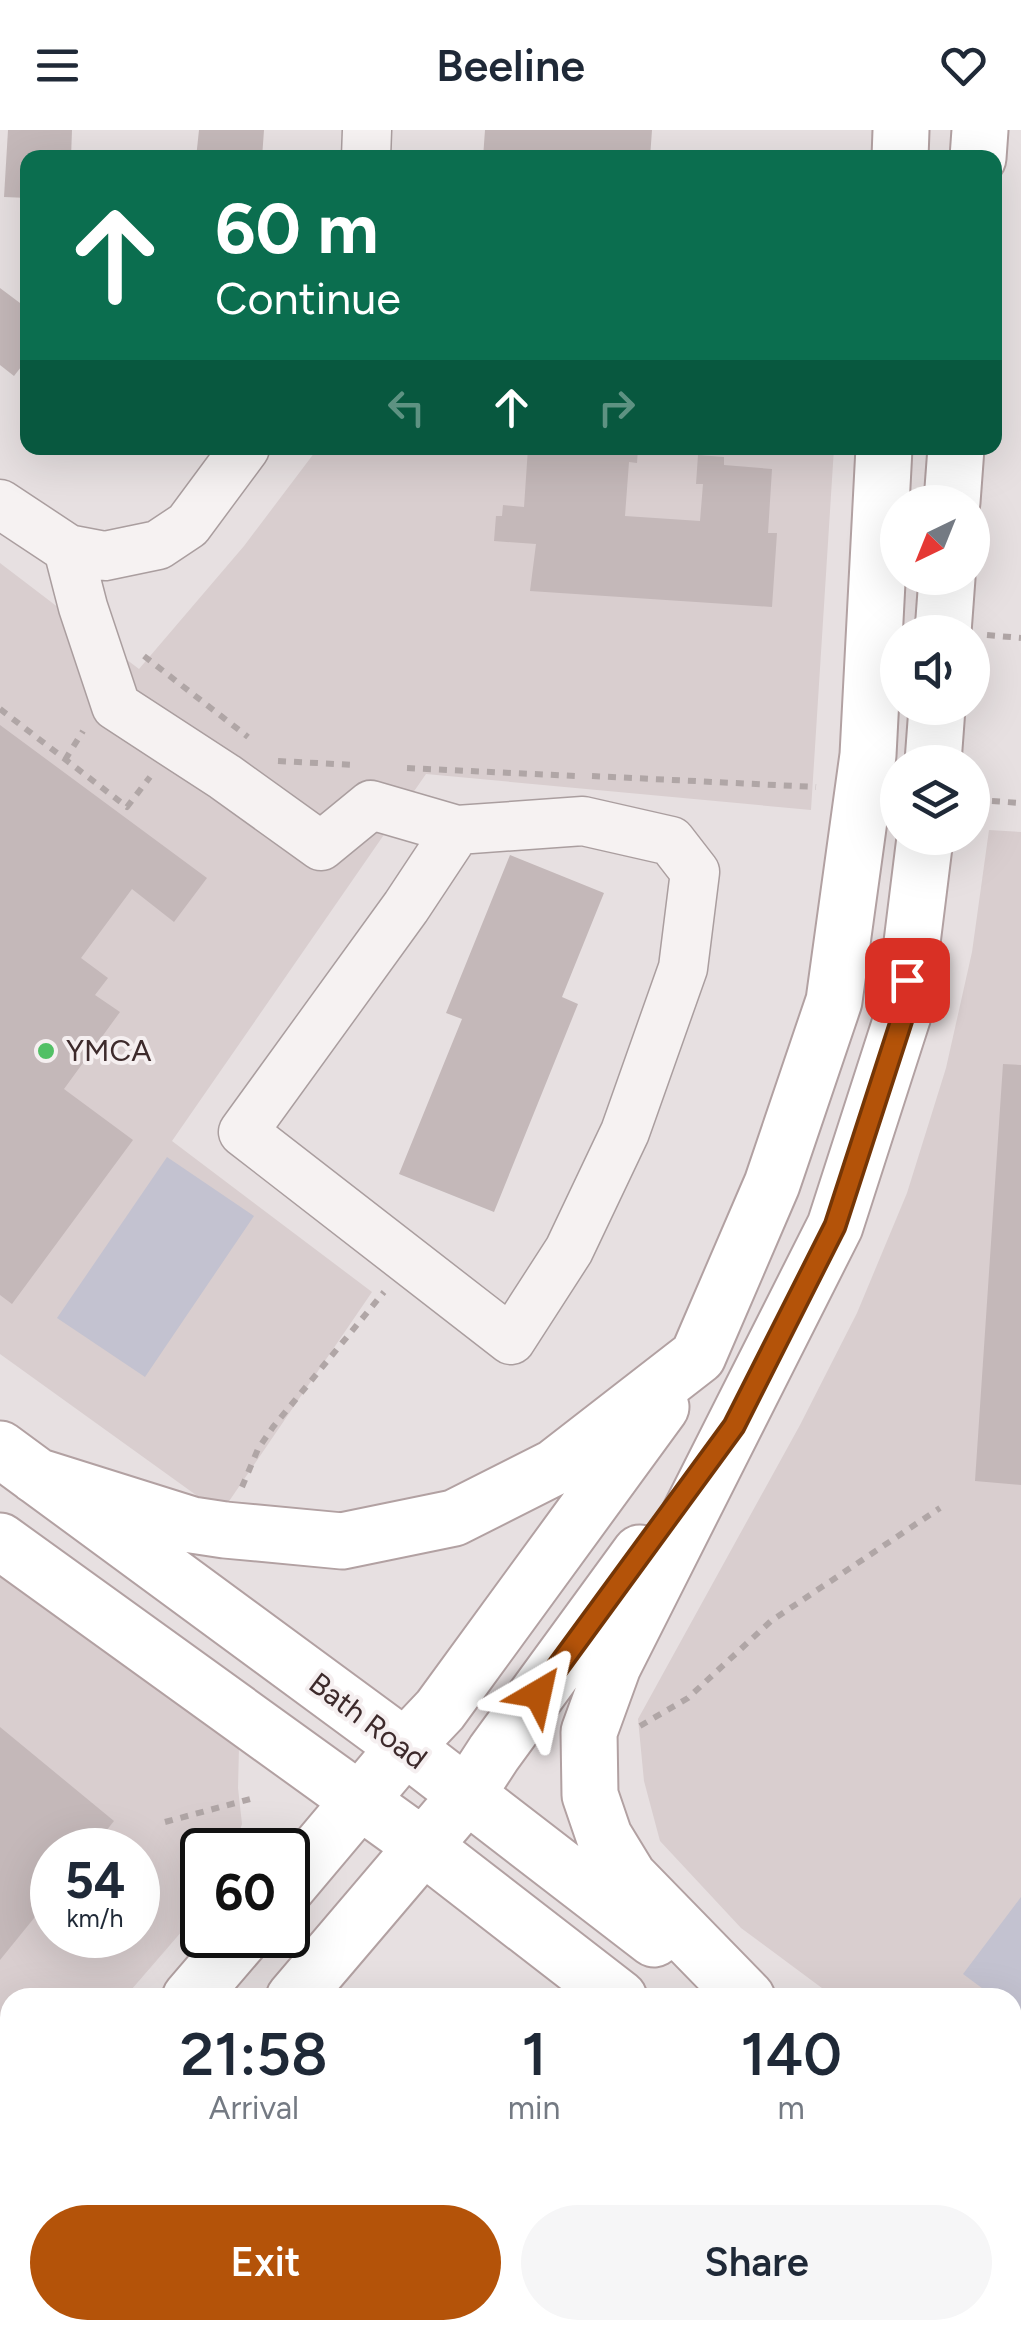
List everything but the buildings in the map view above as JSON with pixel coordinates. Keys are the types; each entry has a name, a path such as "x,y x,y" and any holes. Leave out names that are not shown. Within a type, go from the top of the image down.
{"main road":[{"path":"310,1859 440,1710 698,1356 772,1184 834,1001 868,755 884,455"},
{"path":"953,485 955,455"},
{"path":"737,1988 630,1877 604,1836 590,1796 589,1732 613,1666 835,1226 903,1016 923,855"},
{"path":"18,1462 192,1524 342,1540 454,1518 555,1467 698,1356"},
{"path":"303,1988 466,1796 734,1426"},
{"name":"Bath Road","path":"18,1462 405,1747 719,1988"},
{"path":"0,1541 424,1847 606,1988"},
{"path":"199,1988 224,1958"}],"street":[{"path":"4,516 68,549 105,556 158,545 188,525 240,455"},
{"path":"68,549 116,706 321,846 371,805 457,830 583,821 671,841 695,872 683,968 624,1132 569,1250 511,1340 242,1132 406,907 457,830"}],"path":[{"path":"990,636 1021,638"},
{"path":"143,655 250,738"},
{"path":"0,709 127,808 175,744"},
{"path":"265,750 280,762 359,766"},
{"path":"399,768 816,786"},
{"path":"990,801 1021,803"},
{"path":"236,1502 258,1449 273,1427 408,1260"},
{"path":"630,1732 688,1698 771,1621 940,1508"},
{"path":"164,1822 254,1798"}],"shaded area":[{"path":"313,455 834,455 811,810 426,774 172,1141 372,1292 221,1513 0,1354 0,563 139,669 244,546"},
{"path":"990,830 1021,832 1021,1988 822,1988 741,1928 660,1841 644,1781 638,1719 800,1425 857,1313 907,1193 946,1068 972,952 986,855 990,855"},
{"path":"167,1157 254,1216 145,1377 57,1318"},
{"path":"0,1569 239,1747 241,1828 180,1828 180,1933 160,1957 160,1828 30,1828 30,1958 159,1958 133,1988 0,1988"},
{"path":"1021,1897 1021,1988 982,1988 963,1974"}],"place":[{"name":"YMCA","path":"46,1051"}],"route":[{"path":"538,1694 734,1426 835,1226 903,1016 907,980"}]}
